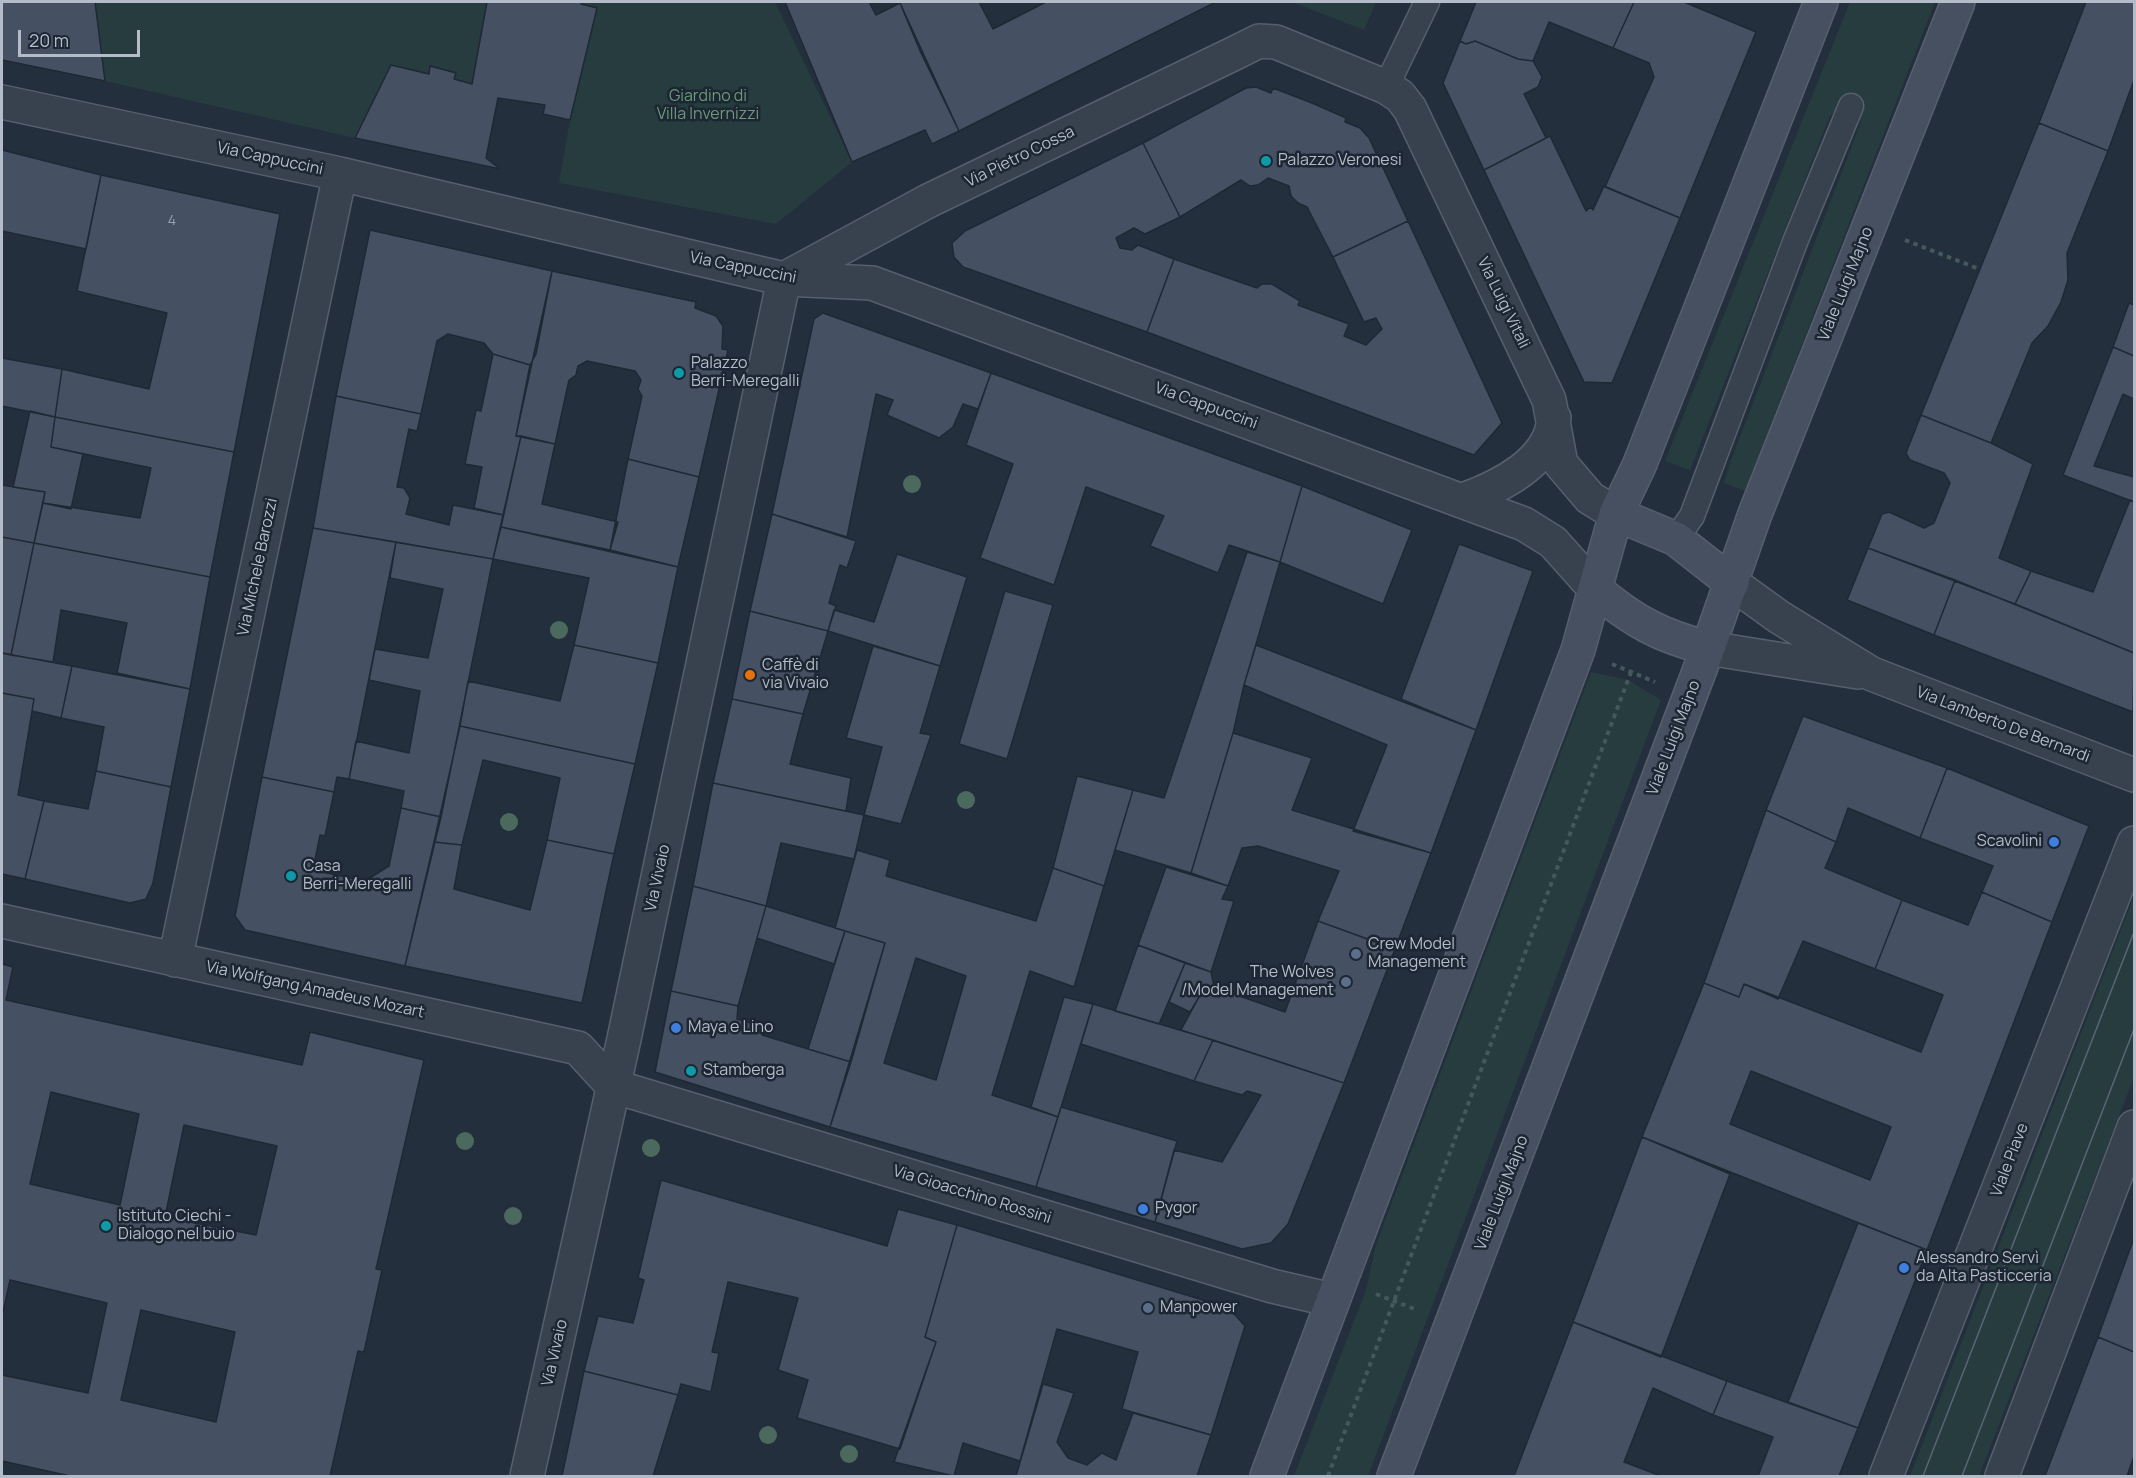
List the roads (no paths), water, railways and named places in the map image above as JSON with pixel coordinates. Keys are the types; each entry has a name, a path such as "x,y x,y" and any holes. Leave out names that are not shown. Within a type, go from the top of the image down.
{"main road":[{"path":"1267,1476 1578,650 1616,514 1640,466 1821,2"},
{"name":"Viale Luigi Majno","path":"1394,1476 1708,648 1759,503 1958,2"},
{"path":"1616,514 1676,539 1732,583"},
{"path":"1594,589 1625,615 1646,627 1675,639 1708,648"}],"street":[{"name":"Via Luigi Vitali","path":"1259,41 1276,42 1301,51 1386,87 1400,96 1410,108 1549,400 1554,416 1561,464 1590,498 1616,514"},
{"name":"Via Pietro Cossa","path":"784,279 928,201 1259,41"},
{"name":"Via Cappuccini","path":"2,102 340,174 784,279 872,283 1524,524 1553,542 1594,589"},
{"name":"Via Michele Barozzi","path":"175,960 340,174"},
{"name":"Via Vivaio","path":"527,1476 613,1086 784,279"},
{"path":"1463,500 1490,491 1511,478 1533,458 1549,441 1554,416"},
{"name":"Via Lamberto De Bernardi","path":"1732,583 1779,617 1872,674 2134,775"},
{"name":"Via Lamberto De Bernardi","path":"1708,648 1872,674"},
{"name":"Viale Piave","path":"1886,1476 2134,843"},
{"name":"Via Wolfgang Amadeus Mozart","path":"2,921 578,1048 613,1086"},
{"name":"Via Gioacchino Rossini","path":"613,1086 1272,1286 1332,1300"},
{"path":"2002,1476 2134,1127"}],"lane":[{"path":"1386,87 1427,2"},
{"path":"1676,539 1692,516 1795,242 1851,106"}],"tram line":[{"path":"1923,1476 2134,932"},
{"path":"1962,1476 2134,1029"}],"place":[{"name":"Palazzo Veronesi","path":"1266,161"},
{"name":"Palazzo Berri-Meregalli","path":"679,373"},
{"name":"Caffè di via Vivaio","path":"750,675"},
{"name":"Scavolini","path":"2054,842"},
{"name":"Casa Berri-Meregalli","path":"291,876"},
{"name":"Crew Model Management","path":"1356,954"},
{"name":"The Wolves /Model Management","path":"1346,982"},
{"name":"Maya e Lino","path":"676,1028"},
{"name":"Stamberga","path":"691,1071"},
{"name":"Pygor","path":"1143,1209"},
{"name":"Istituto Ciechi - Dialogo nel buio","path":"106,1226"},
{"name":"Alessandro Servì da Alta Pasticceria","path":"1904,1268"},
{"name":"Manpower","path":"1148,1308"}],"park label":[{"name":"Giardino di Villa Invernizzi","path":"708,106"}]}
